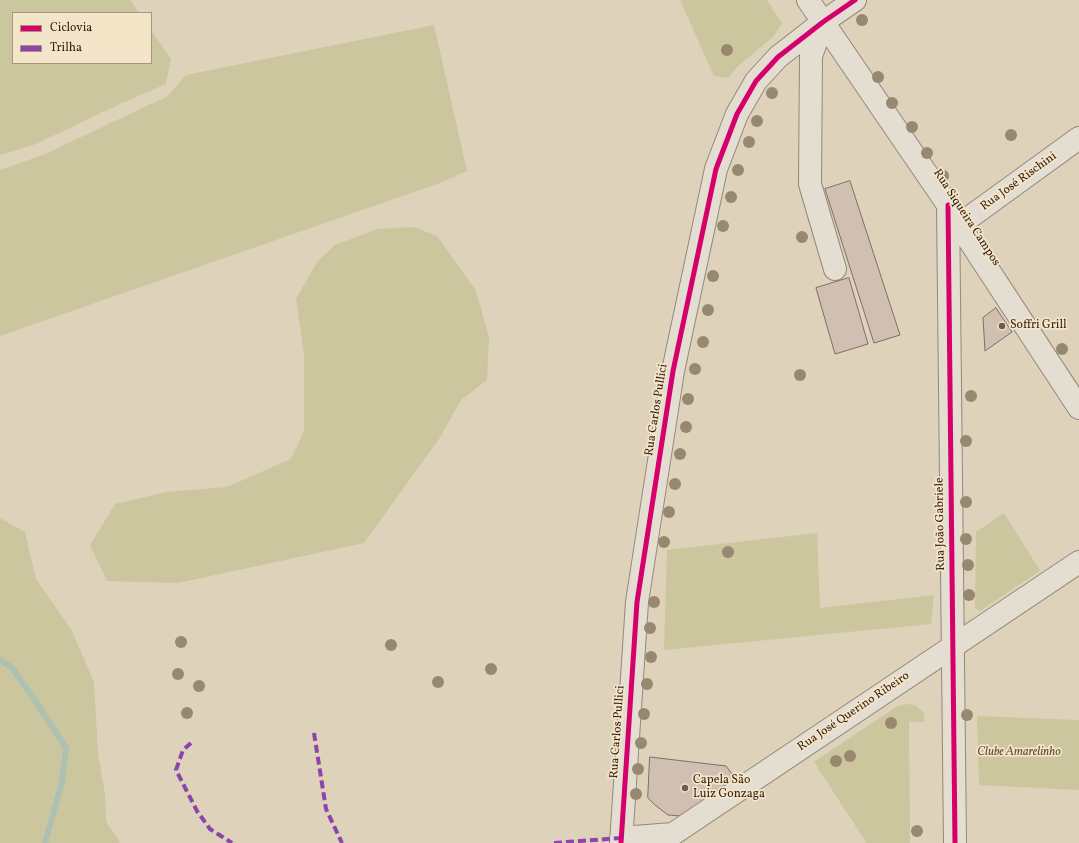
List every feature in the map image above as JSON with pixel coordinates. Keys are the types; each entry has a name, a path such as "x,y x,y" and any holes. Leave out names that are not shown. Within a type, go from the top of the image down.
{"street":[{"name":"Rua Siqueira Campos","path":"808,0 948,205 959,225 1079,408"},
{"name":"Rua Carlos Pullici","path":"621,841 637,602 673,371 716,169 737,114 756,81 778,57 823,22 855,0"},
{"path":"823,22 811,56 810,184 835,269"},
{"name":"Rua José Rischini","path":"959,225 1079,138"},
{"name":"Rua João Gabriele","path":"948,205 955,843"},
{"name":"Rua José Querino Ribeiro","path":"621,841 673,834 1079,562"}],"green space":[{"path":"0,0 130,0 138,12 12,12 12,64 152,64 152,31 171,59 166,84 36,144 0,155"},
{"path":"680,0 767,0 782,24 773,37 738,66 728,78 714,76"},
{"path":"434,25 467,171 440,183 0,336 0,170 43,155 168,96 186,75"},
{"path":"414,227 437,236 476,291 489,337 487,380 461,400 439,439 364,543 178,583 107,581 90,545 115,504 167,492 227,487 291,459 304,431 304,354 296,299 317,262 335,245 378,229"},
{"path":"1004,513 1040,571 980,611 975,608 976,532"},
{"path":"0,518 25,532 36,579 71,629 94,682 98,754 105,794 106,821 120,843 0,843"},
{"path":"817,533 820,608 934,595 931,624 664,650 667,550"},
{"path":"905,704 915,705 924,713 924,722 909,722 910,843 865,843 866,842 814,762 896,707"},
{"name":"Clube Amarelinho","path":"977,716 1079,720 1079,790 979,785"}],"building":[{"path":"850,181 900,335 874,343 825,189"},
{"path":"849,278 868,344 835,354 816,288"},
{"path":"996,308 1012,332 985,351 983,318"},
{"name":"Capela São Luiz Gonzaga","path":"650,757 726,766 735,778 681,816 668,815 648,798"}],"waterway":[{"path":"0,660 12,668 66,748 62,782 45,843"}],"marked path":[{"path":"314,733 326,809 342,843"},
{"path":"191,743 183,750 176,770 197,811 210,829 232,843"},
{"path":"554,843 621,838"}],"cycle path":[{"path":"621,843 637,602 673,371 716,169 737,114 756,81 778,57 823,22 855,0"},
{"path":"948,205 955,843"}],"place":[{"name":"Soffri Grill","path":"1002,326"},
{"name":"Capela São Luiz Gonzaga","path":"685,788"}]}
